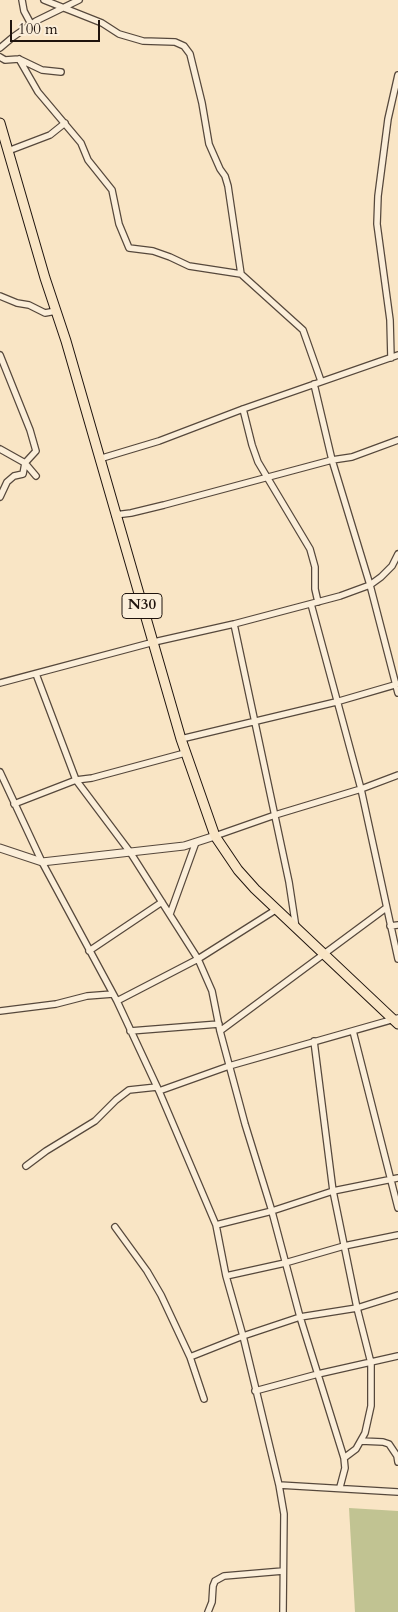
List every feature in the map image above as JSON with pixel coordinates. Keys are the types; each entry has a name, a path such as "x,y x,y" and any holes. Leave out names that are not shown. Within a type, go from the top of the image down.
{"main road":[{"name":"N30","path":"0,123 154,642 185,753 215,836 238,870 324,955 396,1020"}],"street":[{"path":"22,0 31,24"},
{"path":"44,0 102,23 119,34 143,41 175,42 184,46 190,54 202,103 209,144 228,186 241,274"},
{"path":"0,48 31,24 79,0"},
{"path":"0,57 5,60 18,59 42,70 62,72"},
{"path":"18,59 38,92 81,143 88,160 112,190 119,224 129,248 153,251 189,266 241,274 303,330 321,381"},
{"path":"391,358 390,320 377,224 378,196 388,119 398,75"},
{"path":"8,151 50,135 65,123"},
{"path":"0,296 17,303 29,305 45,313 56,311"},
{"path":"0,355 36,451 26,463 23,474 14,476 7,482 0,497"},
{"path":"99,459 159,441 321,381 398,356"},
{"path":"314,384 332,460 370,584 398,693"},
{"path":"243,409 258,462 310,549 315,567 315,590 318,602"},
{"path":"115,515 139,511 352,456 398,440"},
{"path":"0,449 26,463 36,476"},
{"path":"0,683 154,642 311,604 358,590 370,584 392,566 398,554"},
{"path":"311,604 361,789 398,959"},
{"path":"234,624 289,882 296,928"},
{"path":"36,674 76,780 130,852 170,914 198,958 212,991 229,1066 272,1211 300,1317 344,1458 345,1468 340,1487"},
{"path":"181,739 336,702 397,685"},
{"path":"14,804 76,780 92,778 185,753"},
{"path":"0,772 42,862 118,1001 216,1225 226,1276 280,1485 284,1514 283,1612"},
{"path":"0,848 42,862 184,846 275,815 361,789 398,775"},
{"path":"170,914 196,842"},
{"path":"89,951 162,902"},
{"path":"130,1031 220,1027 324,955 386,908"},
{"path":"118,1001 198,958 277,909"},
{"path":"390,926 398,925"},
{"path":"0,1011 56,1004 87,996 113,994"},
{"path":"26,1166 46,1151 95,1121 129,1090 158,1089 314,1041 396,1020"},
{"path":"353,1031 398,1208"},
{"path":"314,1041 333,1191 357,1308 371,1363 371,1406 366,1433 356,1449 344,1458"},
{"path":"216,1225 272,1211 333,1191 398,1178"},
{"path":"115,1227 147,1271 161,1295 190,1357 204,1398"},
{"path":"226,1276 285,1263 344,1246 398,1235"},
{"path":"190,1357 243,1336 300,1317 357,1308 398,1294"},
{"path":"255,1391 318,1374 398,1356"},
{"path":"361,1441 389,1444 397,1456 398,1462"},
{"path":"280,1485 340,1487 398,1492 398,1488"},
{"path":"208,1612 212,1602 213,1586 216,1581 224,1576 283,1571"}],"green space":[{"path":"349,1508 398,1511 398,1612 355,1612"}]}
